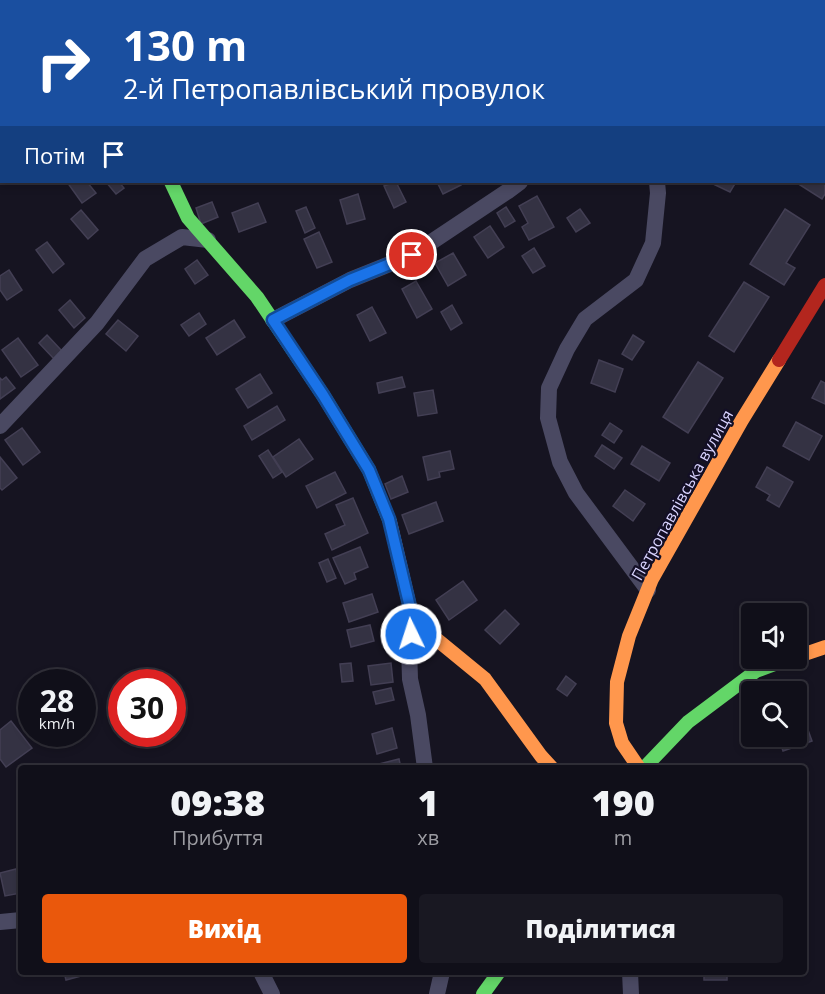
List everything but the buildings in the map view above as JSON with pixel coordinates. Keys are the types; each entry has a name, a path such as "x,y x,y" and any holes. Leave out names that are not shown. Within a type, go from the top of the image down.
{"street":[{"path":"171,183 188,218 257,297 323,395 369,470 389,519 413,620 409,647 410,679 418,715 425,765"},
{"path":"273,320 350,280 412,255 519,183"},
{"path":"648,590 576,493 560,462 548,418 549,388 567,349 585,319 636,280 653,243 657,183"},
{"path":"0,426 97,323 145,259 182,237 208,240"},
{"name":"Петропавлівська вулиця","path":"637,765 622,742 616,723 617,682 629,636 658,569 742,420 825,285"},
{"path":"413,620 485,679 549,765"},
{"path":"807,653 825,647"},
{"path":"647,765 688,722 761,669"},
{"path":"0,922 18,920"},
{"path":"262,975 272,994"},
{"path":"437,994 441,975"},
{"path":"483,994 497,975"},
{"path":"630,975 632,994"}],"traffic: fast":[{"path":"171,183 188,218 257,297 323,395 369,470 390,522"},
{"path":"647,765 688,722 761,669"},
{"path":"483,994 497,975"}],"traffic: slow":[{"path":"637,765 622,743 616,723 617,682 629,636 652,579 742,420 779,360"},
{"path":"390,522 413,620 485,679 549,765"},
{"path":"807,653 825,647"}],"traffic: jam":[{"path":"779,360 825,285"}],"route":[{"path":"411,634 413,620 389,519 369,470 273,320 350,280 412,255"}]}
